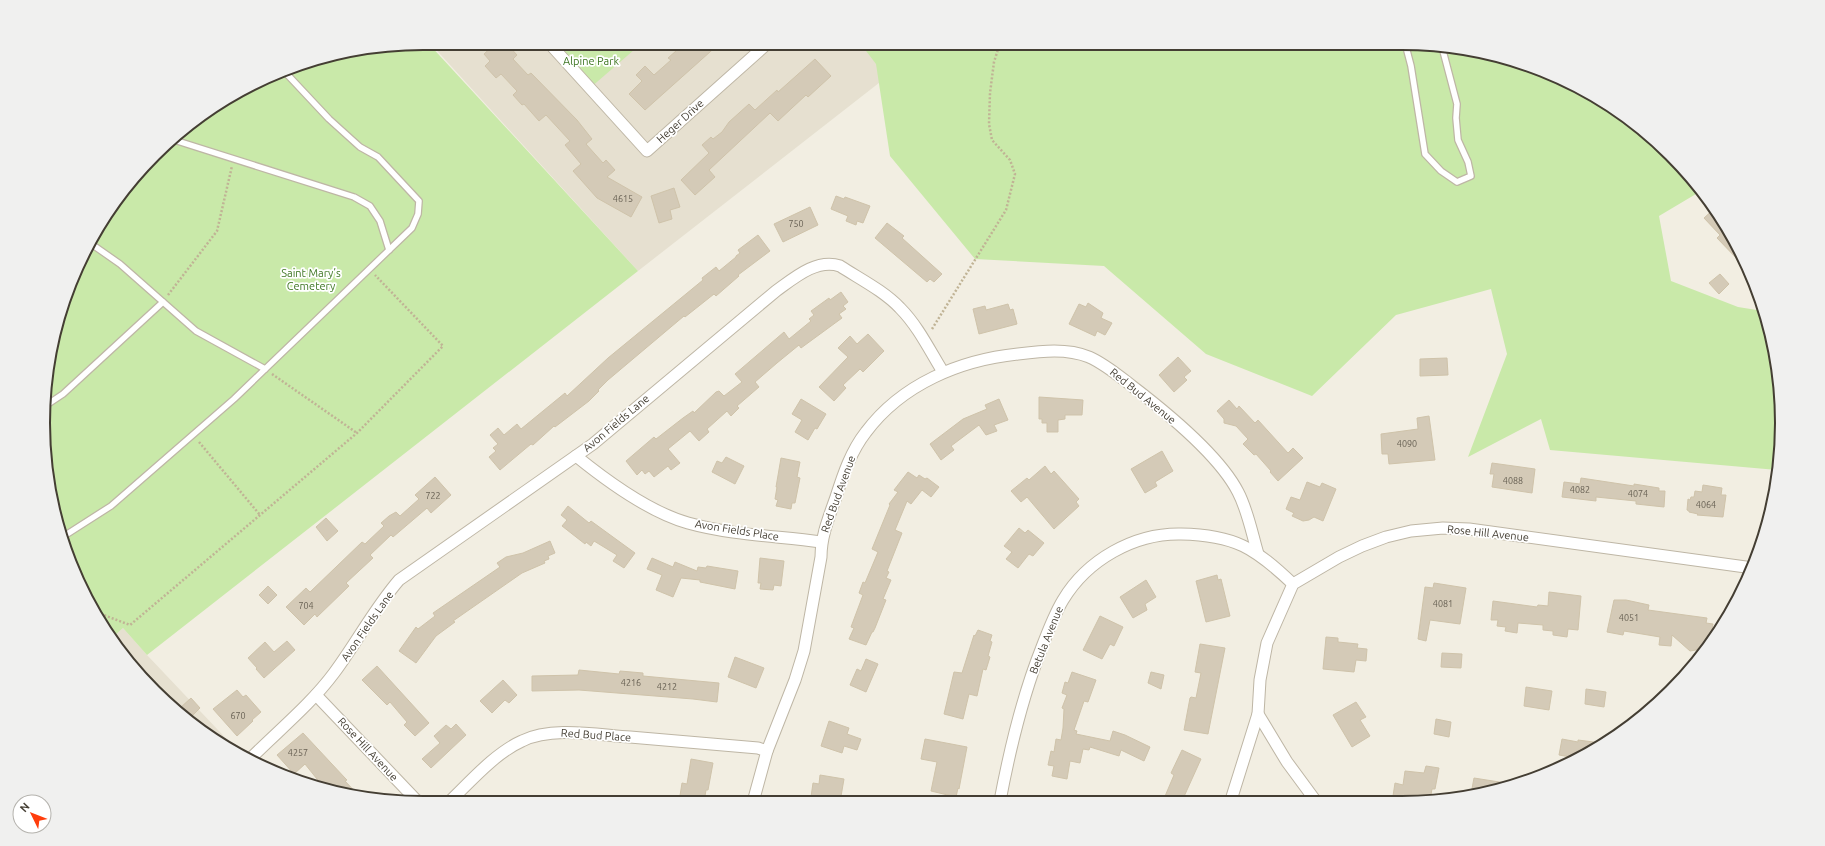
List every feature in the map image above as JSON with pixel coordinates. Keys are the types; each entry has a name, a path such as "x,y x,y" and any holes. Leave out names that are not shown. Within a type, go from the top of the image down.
{"street":[{"name":"Heger Drive","path":"555,50 647,151 760,50"},
{"name":"Avon Fields Lane","path":"254,756 316,695 334,673 388,594 400,580 550,472 576,456 797,275 823,263 832,263 840,266 886,295 912,322 943,372"},
{"name":"Red Bud Avenue","path":"755,796 767,750 795,680 804,651 821,557 821,542 843,475 865,433 893,404 909,392 943,372 972,362 1001,356 1057,351 1070,352 1089,357 1106,366 1152,402 1198,443 1227,474 1238,492 1246,510 1258,554"},
{"name":"Avon Fields Place","path":"576,456 596,472 655,510 687,522 714,529 821,542"},
{"name":"Rose Hill Avenue","path":"1293,584 1339,557 1386,537 1411,531 1443,528 1473,530 1746,567"},
{"name":"Betula Avenue","path":"1001,796 1020,711 1035,664 1054,617 1063,600 1087,571 1102,559 1119,549 1155,536 1197,534 1236,541 1258,554 1274,566 1293,584"},
{"path":"1232,796 1258,714 1260,680 1267,643 1293,584"},
{"name":"Rose Hill Avenue","path":"316,695 412,796"},
{"path":"1258,714 1287,762 1312,796"},
{"name":"Red Bud Place","path":"456,796 502,753 524,740 542,734 554,733 605,736 758,748 767,750"}],"lane":[{"path":"1407,50 1411,66 1425,154 1441,171 1457,182 1471,176 1468,162 1458,140 1456,118 1457,104 1443,52"},
{"path":"67,534 111,506 193,434 264,369 412,228 418,214 419,201 378,157 360,147 329,119 288,75"},
{"path":"179,142 354,197 370,206 380,221 389,250"},
{"path":"94,246 120,264 196,331 264,369"},
{"path":"51,402 63,394 163,302"}],"path":[{"path":"924,341 1006,210 1015,174 1010,160 992,140 989,124 991,85 994,62 998,50"},
{"path":"163,302 217,231 233,159"},
{"path":"104,616 130,625 357,433 443,346 369,269"},
{"path":"264,369 357,433"},
{"path":"193,434 260,515"}],"shaded area":[{"path":"436,50 921,50 638,271"},
{"path":"123,628 228,741 196,719 159,687 127,650 116,634"}],"green space":[{"name":"Saint Mary’s Cemetery","path":"434,50 638,271 147,655 123,628 116,634 100,610 78,566 63,520 53,472 50,423 53,374 63,326 78,280 88,258 100,236 127,196 159,159 196,127 236,100 280,78 326,63 374,53"},
{"name":"Alpine Park","path":"555,50 634,50 590,88"},
{"path":"865,50 1402,50 1451,53 1475,57 1545,78 1588,100 1629,127 1666,159 1696,194 1659,216 1671,281 1738,307 1757,310 1768,350 1772,374 1775,423 1772,470 1550,450 1541,419 1468,457 1507,354 1491,289 1396,315 1312,396 1206,354 1104,266 975,259 890,156 876,64"}],"building":[{"path":"488,50 512,50 517,55 513,59 528,75 531,73 577,120 592,139 586,144 603,163 606,160 615,170 607,177 642,197 631,217 597,198 573,171 581,164 565,145 570,141 546,115 539,121 524,104 522,105 513,95 517,91 501,74 496,78 485,66 490,61 484,54"},
{"path":"677,50 712,50 645,110 629,94 642,81 636,75 645,66 654,75 671,60 668,58"},
{"path":"815,59 831,76 808,97 806,95 778,121 770,113 709,170 715,177 695,195 681,180 709,153 702,145 711,137 713,139 722,132 729,122 749,104 755,110"},
{"path":"674,188 680,207 670,210 672,219 659,223 651,196"},
{"path":"836,196 844,199 845,197 870,206 863,223 857,221 856,225 846,221 848,216 831,209"},
{"path":"810,207 818,225 783,242 774,224"},
{"path":"1710,213 1738,260 1717,238 1720,235 1704,218"},
{"path":"887,223 904,236 902,238 942,274 934,282 930,279 927,282 875,238"},
{"path":"758,235 770,251 738,275 739,276 716,296 714,294 685,317 684,316 608,380 589,401 555,427 554,426 533,445 531,444 500,470 489,457 496,451 493,448 498,444 490,435 498,428 504,435 517,424 521,429 565,393 567,396 608,358 703,280 702,278 716,267 719,271 740,253 738,250"},
{"path":"1720,274 1729,284 1719,294 1709,283"},
{"path":"841,292 848,302 843,306 846,309 839,314 842,318 801,348 799,345 777,363 755,382 759,387 737,406 739,408 731,416 727,411 707,429 709,432 699,441 690,431 668,449 680,463 671,470 668,466 654,477 649,471 645,474 642,470 637,475 626,461 654,437 656,439 693,411 694,413 716,392 719,391 724,396 742,382 735,374 784,332 789,339 811,321 809,319 814,315 811,311 829,298 830,300"},
{"path":"1088,303 1103,313 1101,318 1112,323 1105,335 1097,331 1095,336 1069,324 1079,304 1086,307"},
{"path":"1008,304 1010,310 1013,309 1017,324 979,334 973,309 985,306 986,310"},
{"path":"868,334 884,351 863,372 860,369 843,385 846,388 834,401 819,387 848,357 838,348 850,336 857,344"},
{"path":"1178,357 1191,371 1184,377 1187,380 1174,392 1159,375"},
{"path":"1447,358 1448,375 1420,376 1420,359"},
{"path":"1039,397 1083,400 1082,415 1065,415 1065,419 1058,420 1058,432 1047,432 1047,423 1042,423 1042,419 1039,419"},
{"path":"801,399 826,414 808,440 795,432 802,420 792,414"},
{"path":"999,399 1008,420 994,425 997,431 986,435 979,425 951,446 954,450 941,460 930,444 963,419 987,409 985,405"},
{"path":"1229,400 1237,409 1239,406 1255,423 1258,420 1288,453 1293,448 1303,458 1278,481 1256,454 1254,455 1243,444 1248,439 1236,426 1224,423 1224,419 1217,411"},
{"path":"1429,416 1435,460 1389,464 1388,454 1382,454 1381,434 1418,429 1417,418"},
{"path":"1162,451 1173,471 1155,482 1157,486 1145,493 1131,469"},
{"path":"726,457 744,466 735,484 712,472 717,461 722,463"},
{"path":"781,458 800,462 797,477 800,478 795,503 792,503 791,509 776,506 778,500 775,499 776,487"},
{"path":"1492,463 1535,469 1532,493 1492,487 1494,474 1490,474"},
{"path":"1045,466 1051,474 1054,471 1079,499 1076,502 1079,506 1054,529 1027,497 1021,502 1011,491 1027,478 1029,480"},
{"path":"908,472 917,478 919,475 925,479 927,478 939,487 931,497 922,490 911,504 907,501 895,530 902,533 887,571 889,572 886,578 891,580 883,599 886,600 875,628 866,645 849,639 854,628 851,627 863,595 859,593 863,582 865,583 878,552 872,549 890,505 889,504 898,492 894,490"},
{"path":"435,477 451,495 431,513 427,508 393,537 391,535 370,555 373,558 346,583 349,586 317,617 315,614 304,625 286,607 306,588 310,592 362,542 365,544 384,526 381,523 389,516 396,512 400,516 419,499 415,495"},
{"path":"1581,478 1659,488 1659,491 1665,491 1664,507 1636,504 1636,501 1596,497 1596,501 1562,497 1564,482 1580,484"},
{"path":"1307,482 1320,487 1322,483 1336,489 1323,521 1314,517 1303,521 1292,516 1294,513 1286,509 1291,497 1300,500"},
{"path":"1703,485 1722,488 1721,495 1726,495 1723,517 1697,515 1698,514 1687,510 1688,499 1690,500 1691,497 1694,497 1695,491 1702,492"},
{"path":"568,506 589,523 591,521 635,553 624,568 613,561 617,555 594,541 591,546 586,542 585,544 562,526 567,520 561,515"},
{"path":"326,518 338,531 327,541 316,527"},
{"path":"1019,528 1025,533 1028,530 1044,543 1033,556 1029,554 1018,568 1006,559 1012,552 1004,546"},
{"path":"550,541 555,553 548,556 549,559 544,561 545,563 522,573 453,621 455,622 436,636 416,663 399,651 416,627 418,629 435,616 433,613 500,567 497,563 506,557 523,553"},
{"path":"652,558 673,567 675,562 697,571 698,567 706,568 707,566 738,571 735,589 700,582 700,580 681,578 673,597 656,590 662,575 647,569"},
{"path":"760,558 784,561 781,586 774,585 773,590 760,589 761,583 758,583"},
{"path":"1217,575 1218,580 1221,579 1230,616 1206,622 1196,581"},
{"path":"1146,580 1156,597 1145,604 1147,610 1133,618 1120,597"},
{"path":"1434,583 1466,588 1460,624 1430,620 1426,641 1418,639 1425,587 1433,588"},
{"path":"268,586 277,595 268,604 259,595"},
{"path":"1549,592 1581,596 1578,630 1568,629 1567,637 1553,635 1553,631 1543,630 1543,625 1518,623 1517,633 1505,631 1506,627 1497,626 1498,620 1491,620 1493,601 1537,607 1538,605 1548,606"},
{"path":"1614,600 1626,600 1649,605 1648,610 1707,618 1706,623 1713,624 1712,630 1701,646 1696,650 1690,651 1672,635 1671,646 1659,645 1660,637 1624,631 1623,635 1607,632"},
{"path":"1100,616 1123,627 1114,646 1110,644 1102,659 1083,650"},
{"path":"978,630 992,635 990,641 992,642 988,656 990,657 986,670 983,669 977,696 969,694 963,719 944,714 954,672 962,673 974,635 975,636"},
{"path":"1326,637 1338,638 1338,642 1358,644 1357,648 1367,649 1366,661 1356,660 1354,672 1323,669"},
{"path":"287,641 295,650 264,678 248,658 265,642 274,652"},
{"path":"1200,644 1225,648 1208,734 1184,730 1190,698 1196,698 1201,673 1195,672"},
{"path":"1442,653 1462,654 1461,668 1441,667"},
{"path":"735,657 764,668 756,688 728,677"},
{"path":"866,659 878,664 866,692 850,685 857,669 861,671"},
{"path":"377,666 429,723 415,736 404,725 407,722 390,702 387,705 362,680"},
{"path":"579,670 619,674 620,671 643,673 643,676 719,683 717,702 579,690 532,691 532,676 578,675"},
{"path":"1072,672 1096,680 1088,702 1084,701 1074,730 1077,731 1076,734 1110,741 1113,731 1125,735 1150,747 1144,761 1121,750 1119,756 1090,747 1089,750 1083,749 1080,763 1070,761 1067,779 1052,776 1054,766 1048,765 1051,751 1054,752 1056,739 1061,740 1064,709 1062,708 1067,695 1062,693 1065,682 1068,683"},
{"path":"1151,672 1164,675 1161,689 1148,683"},
{"path":"503,680 517,695 509,703 505,700 492,713 480,701"},
{"path":"1526,687 1552,691 1549,710 1524,706"},
{"path":"1586,689 1606,692 1604,707 1585,704"},
{"path":"237,690 243,697 246,695 261,712 237,736 213,709"},
{"path":"191,698 200,708 192,716 181,707"},
{"path":"1356,702 1366,717 1360,720 1370,736 1352,747 1333,715"},
{"path":"1436,719 1451,722 1449,737 1434,734"},
{"path":"829,721 849,728 847,734 861,739 857,750 844,746 842,753 821,746"},
{"path":"456,724 466,735 431,768 422,759 440,743 434,736 446,725 451,729"},
{"path":"303,733 347,780 345,781 353,789 318,781 305,764 295,773 293,772 277,755"},
{"path":"925,739 967,747 959,789 958,788 956,796 931,791 937,762 921,759"},
{"path":"1562,739 1578,742 1578,740 1594,742 1569,757 1559,755"},
{"path":"1182,750 1201,759 1184,796 1165,796 1174,775 1171,773"},
{"path":"691,759 713,763 708,790 706,790 705,796 680,796 682,783 687,784"},
{"path":"1426,766 1439,768 1435,789 1432,789 1431,795 1393,796 1395,783 1403,785 1405,771 1424,773"},
{"path":"820,775 844,779 841,796 811,796 813,783 819,784"},
{"path":"1474,778 1501,782 1475,789 1472,790"}]}
